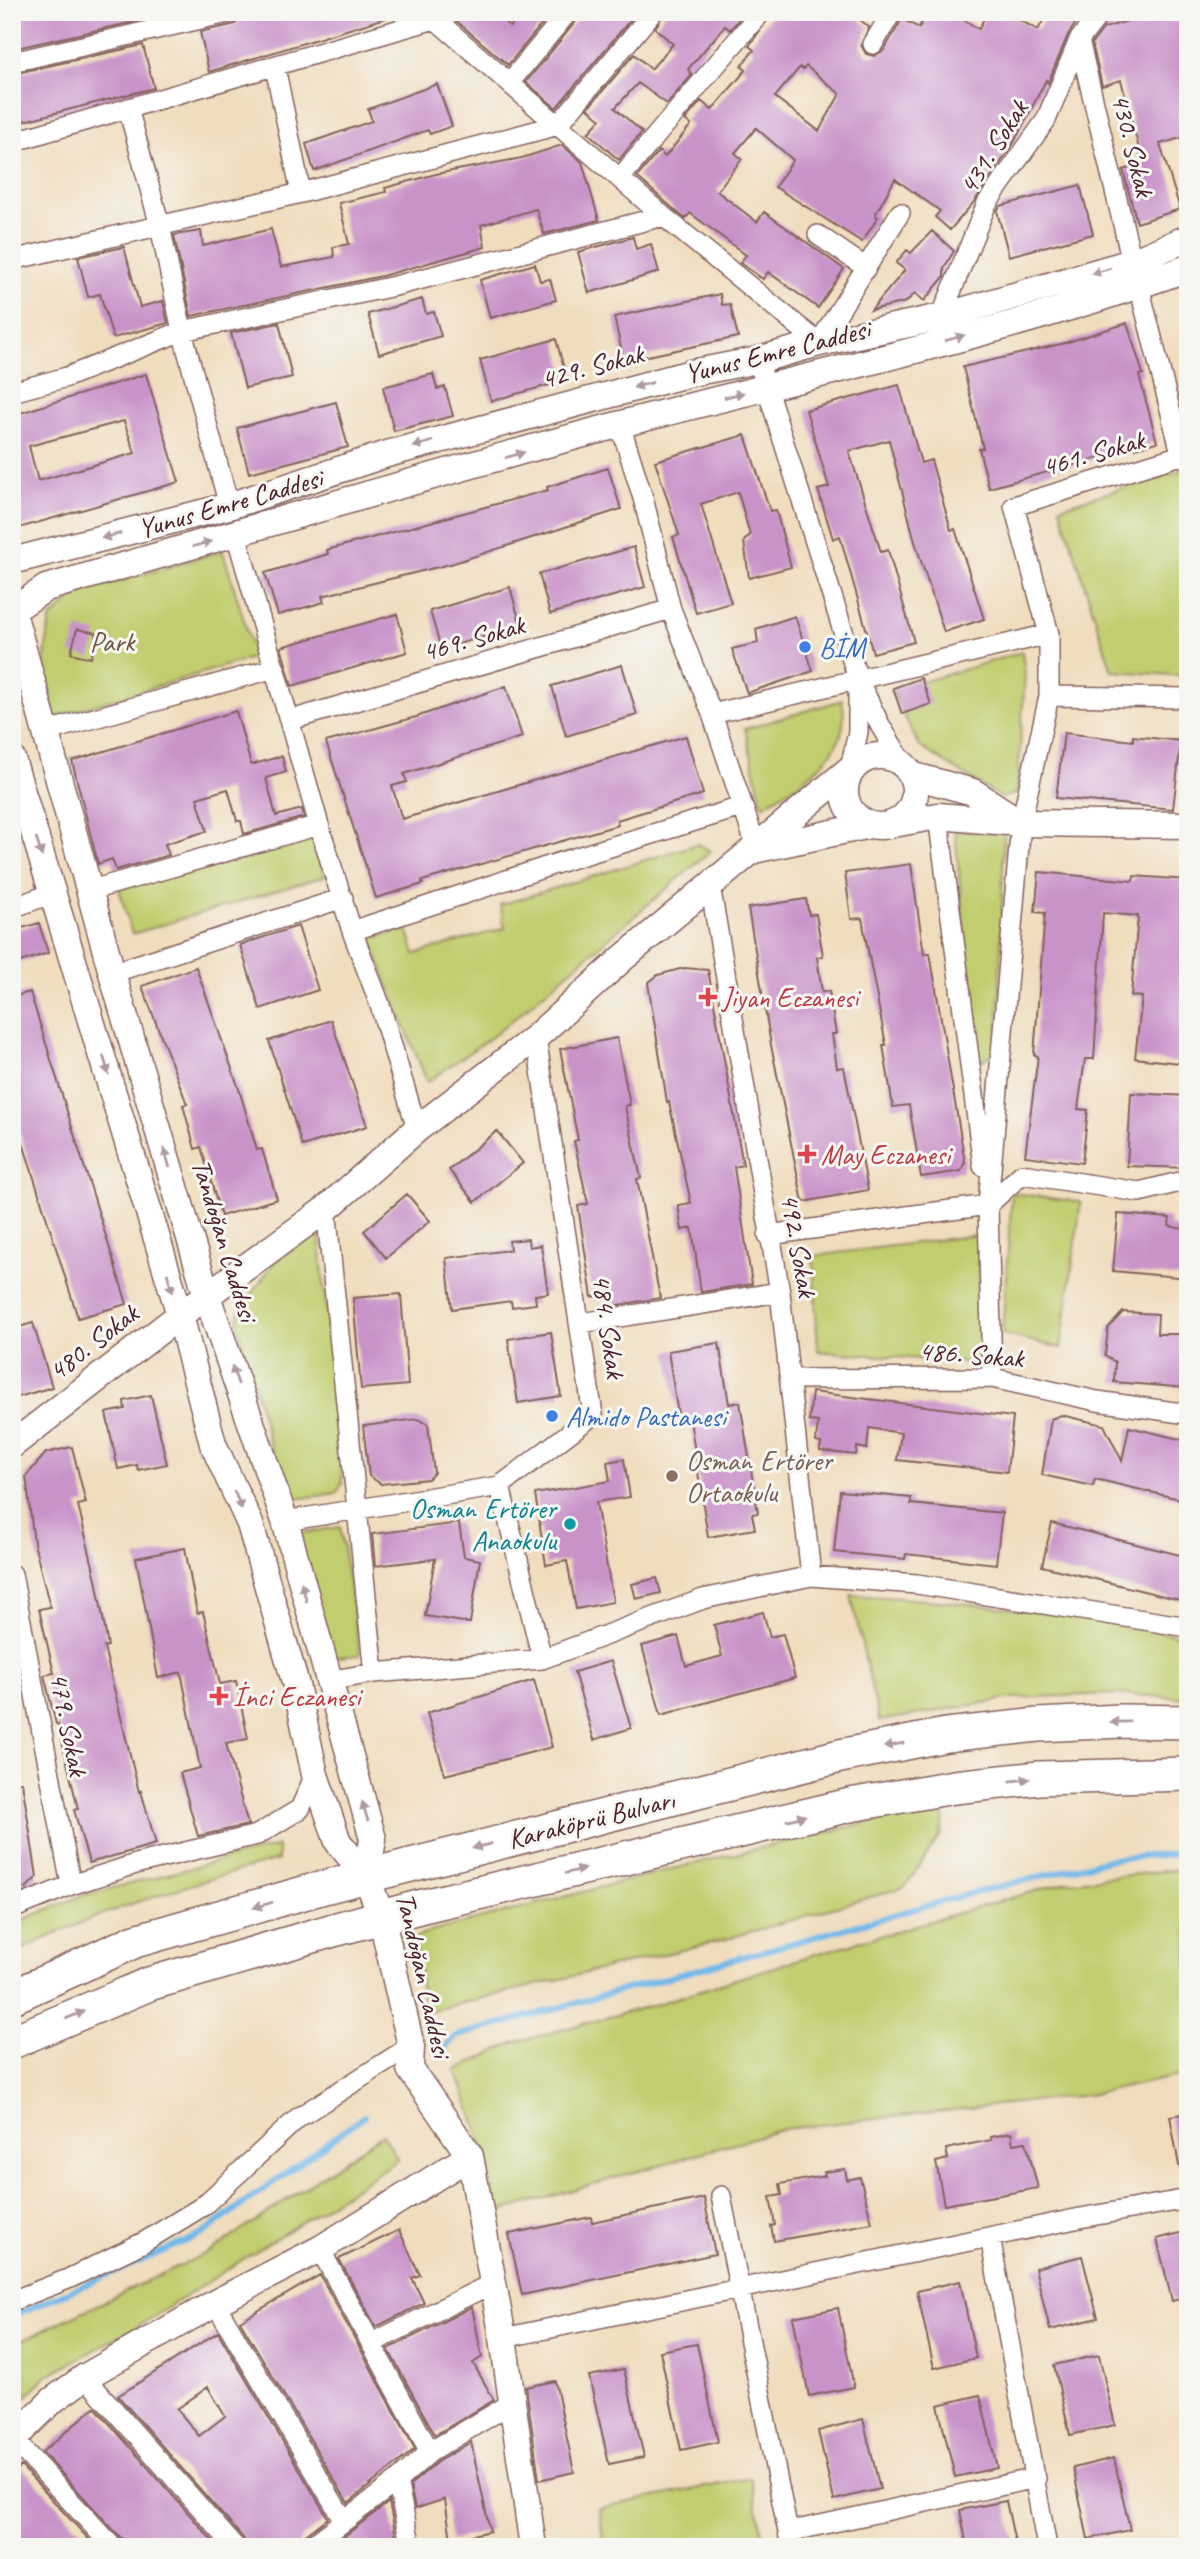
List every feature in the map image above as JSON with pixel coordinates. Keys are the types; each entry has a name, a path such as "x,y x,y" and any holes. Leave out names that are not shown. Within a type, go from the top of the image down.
{"highway":[{"name":"Karaköprü Bulvarı","path":"12,1997 135,1941 367,1877 840,1756 933,1738 1038,1726 1121,1721 1188,1723"},
{"name":"Karaköprü Bulvarı","path":"13,2042 149,1984 419,1907 850,1805 954,1787 1039,1778 1188,1774"}],"main road":[{"name":"429. Sokak","path":"12,561 229,506 457,434 691,373 1135,274 1188,238"},
{"name":"Yunus Emre Caddesi","path":"17,616 46,588 620,424 940,342 1135,274 1188,268"},
{"name":"Tandoğan Caddesi","path":"12,575 22,593 17,616 44,732 88,891 207,1296 285,1521 327,1681 373,1839 367,1877"},
{"path":"908,770 914,798 910,809 882,825 860,820 846,803 844,791 850,769 871,757 883,756 908,770 972,792 1021,822"},
{"name":"Tandoğan Caddesi","path":"12,759 180,1315 213,1444 250,1524 296,1685 315,1775 338,1842 367,1877 383,1919 411,2046 410,2069 470,2156"},
{"name":"480. Sokak","path":"12,1445 180,1315 326,1209 417,1129 536,1037 622,958 757,849 850,769"},
{"path":"757,849 938,816 1021,822 1188,825"},
{"path":"13,2440 53,2400 85,2377 215,2303 320,2249 470,2156 503,2337 533,2547"}],"street":[{"path":"12,61 232,12"},
{"path":"510,82 568,12"},
{"path":"12,260 301,193 558,124 653,12"},
{"path":"621,178 761,12"},
{"path":"873,44 892,12"},
{"name":"431. Sokak","path":"941,317 987,203 1046,120 1079,40 1101,12"},
{"path":"12,142 275,66 431,16 663,216 820,343 900,213"},
{"name":"430. Sokak","path":"1079,40 1135,274 1185,455"},
{"path":"275,66 301,193"},
{"path":"128,108 160,226 182,331 229,506"},
{"path":"12,392 67,377 182,331 395,286 663,216"},
{"path":"818,235 865,267"},
{"path":"758,360 858,679 880,725 908,770"},
{"path":"620,424 643,498 671,609 712,714 757,849"},
{"name":"461. Sokak","path":"1049,634 1014,506 1185,455"},
{"path":"236,534 352,931 379,1002 417,1129"},
{"name":"469. Sokak","path":"291,720 671,609"},
{"path":"712,714 1049,634 1049,696 1021,822 988,1205"},
{"path":"44,732 275,667"},
{"path":"850,769 858,732 858,679"},
{"path":"1049,696 1188,698"},
{"path":"352,931 564,861 741,807"},
{"path":"938,816 988,1205 992,1378"},
{"path":"88,891 320,825"},
{"name":"492. Sokak","path":"710,886 768,1235 780,1292 811,1576"},
{"path":"12,908 53,892"},
{"path":"112,972 343,898"},
{"name":"484. Sokak","path":"500,1486 593,1415 536,1037"},
{"path":"768,1235 988,1205 1022,1174 1139,1192 1188,1180"},
{"path":"326,1209 355,1510 374,1673"},
{"path":"581,1323 780,1292"},
{"name":"486. Sokak","path":"790,1380 801,1377 992,1378 1097,1401 1188,1414"},
{"path":"285,1521 500,1486 542,1660"},
{"name":"479. Sokak","path":"12,1574 71,1885"},
{"path":"327,1681 374,1673 542,1660 703,1599 811,1576 917,1584 1188,1627"},
{"path":"12,1909 71,1885 139,1863 257,1835 300,1809 315,1775"},
{"path":"12,2301 68,2279 144,2242 203,2206 299,2118 411,2046"},
{"path":"721,2196 790,2539 1036,2478"},
{"path":"503,2337 1188,2199"},
{"path":"990,2238 1047,2547"},
{"path":"320,2249 430,2452"},
{"path":"372,2343 493,2283"},
{"path":"215,2303 343,2519"},
{"path":"85,2377 235,2547"},
{"path":"310,2547 343,2519 397,2481 430,2452 512,2403"},
{"path":"13,2440 113,2547"},
{"path":"397,2481 411,2547"}],"green space":[{"path":"1188,468 1188,676 1112,671 1060,507"},
{"name":"Park","path":"223,551 255,657 55,717 44,664 50,619 79,593"},
{"path":"1022,652 1025,674 1017,793 1002,798 919,746 892,691"},
{"path":"842,700 844,719 833,751 808,776 763,806 745,729"},
{"path":"311,830 325,876 132,934 119,889"},
{"path":"955,830 1004,833 998,1049 984,1060 976,1057"},
{"path":"697,844 711,851 497,1033 427,1082 370,939 407,929 415,954 505,928 500,905"},
{"path":"1012,1193 1081,1202 1061,1348 1002,1334"},
{"path":"319,1231 342,1484 336,1493 289,1500 284,1497 237,1323 240,1311 275,1261"},
{"path":"978,1235 981,1364 818,1351 813,1256"},
{"path":"340,1527 360,1655 325,1658 292,1535"},
{"path":"851,1595 1020,1610 1188,1637 1188,1698 1112,1694 1013,1698 879,1721"},
{"path":"946,1804 941,1834 905,1887 723,1940 425,2012 414,1939 422,1934 659,1872"},
{"path":"278,1846 278,1860 176,1889 109,1912 12,1955 12,1924 81,1896"},
{"path":"1188,1870 1188,2074 1089,2095 784,2129 498,2212 481,2140 456,2070 513,2043 657,2004 812,1955 1067,1882"},
{"path":"383,2134 398,2160 139,2326 48,2375 12,2410 12,2345 213,2250"},
{"path":"751,2478 765,2547 604,2547 599,2508"}],"building":[{"path":"12,12 136,12 138,21 12,49"},
{"path":"244,12 405,12 209,72 200,32 235,24"},
{"path":"446,12 493,12 510,27 524,12 552,12 508,65"},
{"path":"580,12 637,12 556,108 526,82 577,20"},
{"path":"665,12 745,12 730,30 725,26 688,69 692,75 667,104 638,83 615,108 642,132 619,160 588,133 601,119 588,108 634,54 651,69 673,44 655,28"},
{"path":"773,12 850,12 869,27 861,45 866,54 874,56 884,50 902,19 919,28 927,12 951,12 979,29 987,12 1004,12 1038,30 1048,12 1083,12 1068,35 1048,83 1046,80 1013,144 974,202 950,230 935,217 940,211 895,179 875,215 878,217 862,242 775,187 793,160 756,128 735,153 742,159 717,191 757,222 764,212 844,269 818,308 768,272 763,279 740,263 746,255 690,213 685,219 637,177 659,151 665,157 691,125 685,120 701,101 712,110 746,70 741,66 754,50 749,46","holes":["806,66 840,94 819,131 775,97 800,67 803,70"]},
{"path":"1158,12 1188,12 1188,136 1160,144 1180,209 1137,223 1123,170 1143,164 1121,80 1102,86 1092,43 1104,28"},
{"path":"143,45 154,88 12,124 12,74"},
{"path":"437,84 452,126 430,134 428,130 314,171 306,144 372,121 368,109"},
{"path":"562,145 582,162 599,220 544,234 536,209 481,225 485,247 382,276 191,316 174,235 201,231 203,246 271,229 281,267 334,257 333,247 349,244 339,203 386,192 385,188 436,174 522,158"},
{"path":"1080,185 1093,234 1009,256 997,211 1000,206"},
{"path":"932,231 954,251 944,268 944,277 924,301 915,293 906,302 871,310 905,270 896,263 907,250 911,253"},
{"path":"633,237 636,249 651,244 659,272 589,293 578,252"},
{"path":"124,247 140,307 163,301 168,323 113,338 100,294 88,297 78,257"},
{"path":"535,264 540,281 550,279 556,300 490,318 480,280"},
{"path":"720,294 722,305 730,304 738,337 624,361 614,317"},
{"path":"422,299 426,314 434,312 441,336 379,354 368,314"},
{"path":"279,323 292,377 245,388 231,333"},
{"path":"1127,323 1143,374 1139,375 1157,442 989,488 979,449 983,448 963,367 1065,343"},
{"path":"556,339 567,380 491,401 480,360"},
{"path":"146,374 179,482 12,530 12,406 18,406 20,413","holes":["124,421 135,453 38,481 29,446"]},
{"path":"433,374 437,389 445,387 453,416 394,431 383,387"},
{"path":"899,385 921,463 931,460 951,530 955,529 984,619 944,632 915,542 889,440 849,451 881,552 888,550 914,642 873,653 840,536 833,539 818,490 829,487 806,410"},
{"path":"336,402 348,447 249,473 237,428"},
{"path":"745,435 770,511 776,510 791,567 749,578 744,541 750,535 738,492 701,504 731,603 696,613 673,537 679,535 655,461"},
{"path":"608,468 621,509 454,563 322,596 324,602 278,615 265,573 328,554 327,550 548,490 547,487"},
{"path":"634,547 645,587 550,614 539,574"},
{"path":"510,587 521,626 441,649 430,611"},
{"path":"397,614 407,652 292,686 281,647"},
{"path":"795,616 813,671 747,693 732,649 758,643 756,629"},
{"path":"77,629 97,633 91,658 71,653"},
{"path":"622,665 637,715 566,736 552,686"},
{"path":"921,678 931,704 902,714 893,688"},
{"path":"506,686 522,737 404,774 407,782 392,786 402,819 686,736 703,794 617,820 618,825 422,881 423,884 376,898 326,742 416,717"},
{"path":"236,711 251,765 282,756 286,772 266,778 276,816 302,809 304,817 244,834 241,821 237,821 228,789 197,798 207,831 165,844 169,855 116,870 112,859 98,864 72,761"},
{"path":"1064,733 1133,741 1133,736 1181,741 1173,809 1056,798"},
{"path":"911,864 924,954 930,953 965,1162 961,1171 921,1177 909,1105 893,1107 883,1045 886,1045 862,918 851,919 845,873"},
{"path":"1039,872 1133,881 1134,876 1188,880 1188,1064 1135,1058 1142,997 1131,996 1138,916 1103,913 1094,1059 1085,1059 1078,1109 1088,1110 1082,1163 1025,1156 1038,1056 1034,1055 1045,913 1035,912"},
{"path":"806,899 809,915 816,914 823,956 817,957 822,992 829,991 836,1034 832,1034 837,1068 844,1067 868,1190 803,1202 771,1045 748,908"},
{"path":"39,923 48,953 17,963 12,931"},
{"path":"298,926 318,990 260,1009 240,945"},
{"path":"196,967 239,1089 257,1150 262,1149 277,1199 221,1216 201,1147 195,1149 183,1105 187,1104 142,986"},
{"path":"684,968 708,970 743,1165 734,1167 752,1284 701,1292 692,1228 682,1230 678,1205 691,1203 667,1102 648,983 658,975"},
{"path":"30,992 127,1304 78,1318 12,1108 12,997"},
{"path":"331,1020 367,1126 302,1146 269,1041"},
{"path":"617,1038 630,1105 625,1106 641,1178 637,1179 660,1298 612,1306 611,1295 592,1297 578,1206 588,1204 574,1141 578,1140 560,1049"},
{"path":"1131,1093 1188,1096 1188,1168 1127,1166"},
{"path":"497,1131 523,1163 475,1202 449,1170"},
{"path":"407,1194 430,1221 386,1258 364,1231"},
{"path":"1118,1214 1170,1218 1169,1226 1188,1230 1188,1278 1113,1271"},
{"path":"528,1239 529,1247 541,1245 548,1293 535,1295 536,1304 512,1307 511,1301 452,1309 446,1258 510,1250 509,1241"},
{"path":"401,1294 408,1385 361,1389 353,1298"},
{"path":"1123,1312 1158,1314 1157,1334 1188,1334 1188,1388 1114,1382 1115,1362 1105,1356 1108,1328"},
{"path":"33,1323 52,1387 12,1399 12,1329"},
{"path":"551,1332 561,1396 518,1403 508,1339"},
{"path":"719,1343 729,1404 740,1402 758,1513 752,1514 755,1529 708,1537 690,1420 679,1421 668,1351"},
{"path":"812,1392 1013,1417 1007,1472 897,1460 901,1433 869,1428 867,1449 857,1447 856,1455 820,1451 821,1443 816,1442 818,1422 809,1421"},
{"path":"151,1395 167,1464 138,1470 137,1465 118,1469 106,1413 125,1409 124,1401"},
{"path":"1061,1415 1104,1425 1122,1461 1129,1427 1188,1441 1188,1501 1095,1479 1093,1486 1042,1475 1051,1419"},
{"path":"418,1419 428,1424 434,1473 428,1479 381,1484 369,1476 363,1426"},
{"path":"72,1447 86,1503 78,1505 96,1579 108,1646 104,1647 139,1792 141,1791 156,1844 89,1863 74,1810 78,1809 44,1675 54,1673 39,1609 50,1607 34,1543 26,1476 46,1453"},
{"name":"Osman Ertörer Anaokulu","path":"624,1459 630,1497 596,1502 613,1602 576,1609 567,1561 546,1565 535,1494 610,1481 607,1462"},
{"path":"840,1491 911,1498 911,1504 1002,1513 996,1564 906,1554 905,1559 834,1552"},
{"path":"459,1523 464,1557 480,1560 470,1623 425,1616 435,1559 375,1566 372,1534"},
{"path":"1052,1523 1188,1557 1188,1602 1042,1566"},
{"path":"185,1548 197,1613 203,1612 220,1684 236,1681 248,1739 226,1743 248,1825 198,1836 180,1773 200,1768 181,1672 158,1678 136,1558"},
{"path":"657,1578 661,1593 636,1599 632,1584"},
{"path":"763,1612 770,1637 783,1634 795,1678 661,1715 642,1646 678,1636 686,1666 722,1656 714,1625"},
{"path":"611,1661 631,1728 594,1740 574,1672"},
{"path":"534,1680 552,1747 445,1775 427,1713"},
{"path":"22,1782 37,1877 26,1888 12,1890 12,1783"},
{"path":"1188,2113 1188,2165 1179,2166 1170,2116"},
{"path":"1011,2133 1013,2144 1026,2142 1038,2188 944,2205 936,2162 948,2159 946,2149"},
{"path":"845,2169 847,2180 860,2177 872,2223 774,2241 771,2226 775,2225 770,2197 782,2195 780,2184 825,2176 824,2172"},
{"path":"704,2198 715,2254 522,2295 509,2234 591,2217 592,2222"},
{"path":"399,2230 420,2275 412,2278 424,2303 376,2327 339,2259"},
{"path":"1188,2231 1188,2297 1172,2301 1157,2239"},
{"path":"1082,2256 1098,2318 1050,2330 1035,2268"},
{"path":"320,2275 415,2449 348,2503 240,2321"},
{"path":"960,2281 976,2358 934,2368 917,2291"},
{"path":"472,2307 482,2357 473,2363 494,2400 435,2435 388,2349"},
{"path":"838,2308 854,2387 809,2396 793,2317"},
{"path":"218,2332 328,2518 303,2537 296,2547 247,2547 244,2539 118,2396","holes":["208,2387 225,2416 199,2436 177,2409"]},
{"path":"697,2344 718,2442 681,2450 660,2351"},
{"path":"1099,2355 1115,2425 1070,2435 1054,2365"},
{"path":"624,2369 644,2457 609,2464 589,2376"},
{"path":"555,2381 574,2472 539,2480 526,2387"},
{"path":"980,2395 997,2468 955,2477 938,2405"},
{"path":"95,2407 218,2547 125,2547 122,2539 42,2452"},
{"path":"863,2419 880,2489 834,2500 818,2431"},
{"path":"471,2442 490,2531 451,2540 445,2499 415,2509 410,2485 437,2462"},
{"path":"1114,2458 1130,2530 1088,2539 1073,2468"},
{"path":"21,2466 96,2547 12,2547 12,2475"},
{"path":"1006,2501 1016,2547 967,2547 960,2510"},
{"path":"389,2502 398,2547 336,2547 334,2544"}],"waterway":[{"path":"444,2048 457,2036 969,1894 1112,1859 1188,1853"},
{"path":"12,2316 201,2235 364,2116"}],"place":[{"name":"BİM","path":"805,647"},
{"name":"Jiyan Eczanesi","path":"708,997"},
{"name":"May Eczanesi","path":"807,1154"},
{"name":"Almido Pastanesi","path":"552,1416"},
{"name":"Osman Ertörer Ortaokulu","path":"672,1476"},
{"name":"Osman Ertörer Anaokulu","path":"570,1524"},
{"name":"İnci Eczanesi","path":"219,1696"}]}
